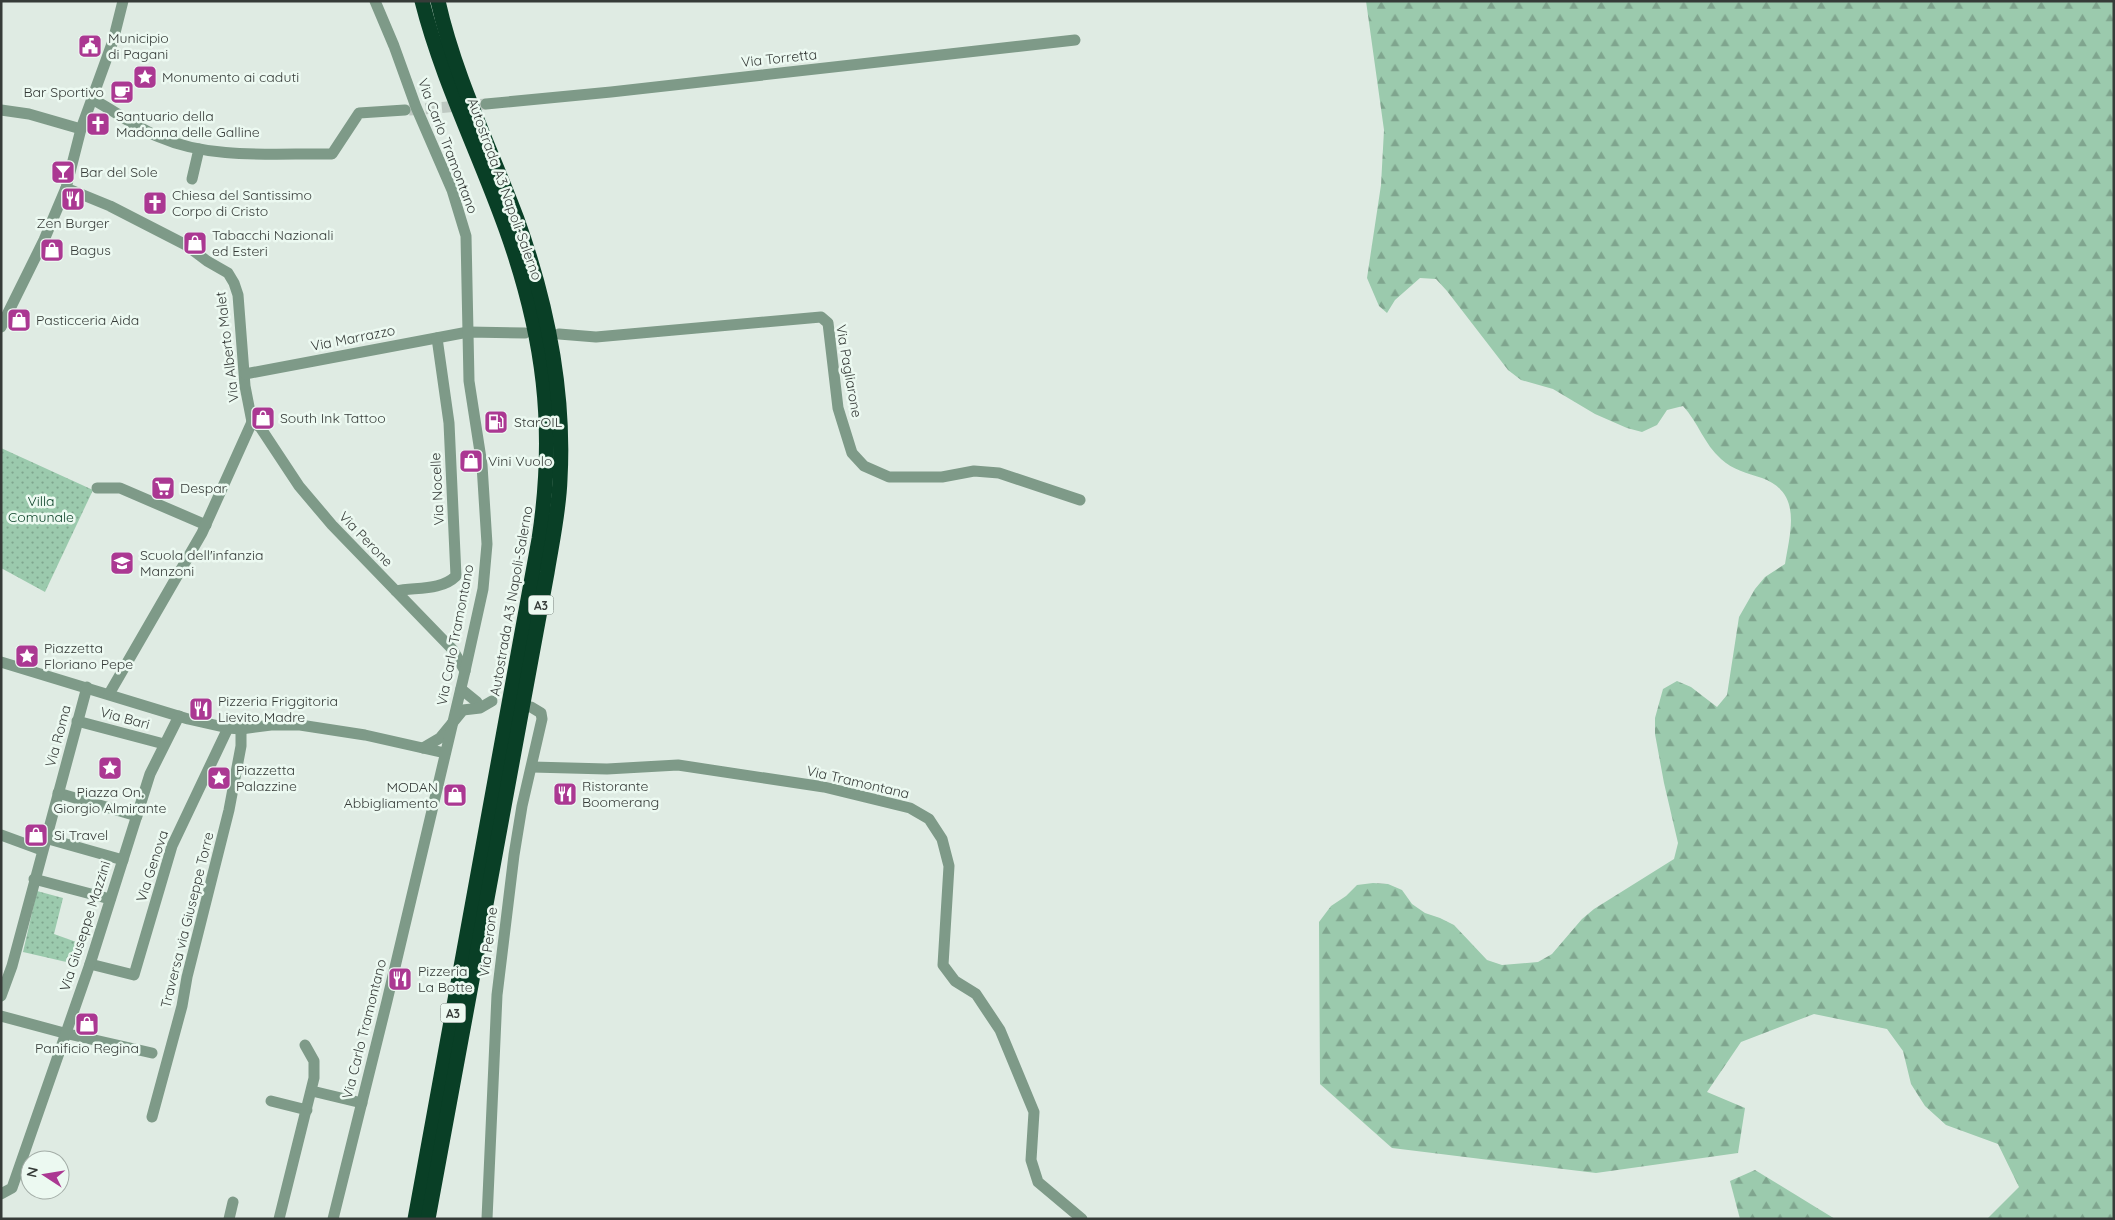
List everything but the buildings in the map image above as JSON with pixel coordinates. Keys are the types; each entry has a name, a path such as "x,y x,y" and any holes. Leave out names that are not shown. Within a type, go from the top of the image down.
{"highway":[{"name":"Autostrada A3 Napoli-Salerno","path":"415,1219 539,539 548,455 544,382 526,291 505,228 436,49 422,1"},
{"name":"Autostrada A3 Napoli-Salerno","path":"428,1219 547,573 560,481 562,446 558,386 543,305 520,227 454,59 438,1"}],"street":[{"path":"1,327 44,240 66,188 81,129 113,41 123,1"},
{"name":"Via Carlo Tramontano","path":"333,1219 461,689 483,589 487,544 482,465 469,381 466,236 452,190 416,107 375,1"},
{"name":"Via Torretta","path":"486,104 631,90 1075,40"},
{"path":"92,99 160,138 199,149 239,153 332,154 359,113 405,110"},
{"path":"1,110 29,114 81,129"},
{"path":"192,179 199,149"},
{"name":"Via Alberto Malet","path":"66,188 110,206 186,245 206,261 228,273 234,282 238,295 245,386 252,422"},
{"name":"Via Pagliarone","path":"559,334 596,336 821,317 828,323 838,411 852,453 864,466 889,477 942,477 974,471 999,473 1080,500"},
{"path":"468,332 525,332"},
{"name":"Via Marrazzo","path":"245,374 468,332"},
{"name":"Via Nocelle","path":"396,591 434,587 452,580 456,576 449,423 437,338"},
{"path":"109,694 172,588 201,533 252,422"},
{"name":"Via Perone","path":"252,422 260,427 299,486 321,512 453,650 465,671"},
{"path":"97,488 120,488 201,533"},
{"path":"1,662 179,716 228,728 242,729 271,725 300,725 445,753"},
{"name":"Via Roma","path":"1,996 12,966 87,687"},
{"path":"461,689 477,702"},
{"path":"423,748 440,738 463,710 480,708 497,701 457,703"},
{"name":"Via Perone","path":"486,1219 497,995 514,855 522,806 542,719 541,713 531,707"},
{"name":"Via Giuseppe Mazzini","path":"1,1194 12,1188 64,1033 90,964 150,774 179,716"},
{"name":"Via Bari","path":"78,720 164,744"},
{"name":"Via Genova","path":"90,964 134,975 172,846 228,728"},
{"name":"Traversa via Giuseppe Torre","path":"152,1117 182,1006 187,977 229,810 241,746 242,729"},
{"path":"423,748 437,760 440,778"},
{"name":"Via Tramontana","path":"532,767 607,769 678,765 824,787 910,808 929,819 942,839 949,866 943,965 955,981 976,994 1000,1030 1034,1112 1031,1160 1038,1182 1082,1219"},
{"path":"58,793 137,816"},
{"path":"1,835 42,850"},
{"path":"45,838 123,860"},
{"path":"34,879 110,900"},
{"path":"1,1016 64,1033 152,1053"},
{"path":"279,1219 312,1091 314,1061 305,1045"},
{"path":"312,1091 362,1103"},
{"path":"271,1101 307,1110"},
{"path":"229,1219 233,1202"}],"green space":[{"path":"1366,1 2114,1 2114,1219 1987,1219 2019,1187 1998,1144 1946,1125 1925,1106 1911,1084 1903,1051 1887,1029 1814,1014 1741,1042 1707,1092 1745,1108 1738,1153 1596,1173 1392,1148 1320,1084 1319,922 1331,906 1346,896 1357,885 1388,884 1402,890 1412,904 1425,913 1454,925 1487,960 1502,965 1538,962 1552,954 1582,919 1594,909 1674,859 1678,843 1655,734 1655,718 1663,689 1677,681 1691,687 1717,707 1727,695 1739,617 1755,589 1765,577 1785,564 1791,527 1789,503 1784,493 1775,485 1762,478 1735,469 1721,459 1710,447 1683,406 1667,410 1657,425 1642,432 1627,428 1595,414 1553,389 1521,380 1508,370 1436,279 1420,278 1395,300 1387,313 1379,306 1367,278 1381,185 1384,130"},
{"name":"Villa Comunale","path":"1,448 93,490 45,592 1,568"},
{"path":"37,891 63,898 54,934 79,943 75,964 23,952"},
{"path":"1755,1170 1835,1219 1740,1219 1730,1181"}],"tunnel":[{"path":"409,110 486,104"}],"place":[{"name":"Municipio di Pagani","path":"90,46"},
{"name":"Monumento ai caduti","path":"145,77"},
{"name":"Bar Sportivo","path":"122,92"},
{"name":"Santuario della Madonna delle Galline","path":"98,124"},
{"name":"Bar del Sole","path":"63,172"},
{"name":"Zen Burger","path":"73,199"},
{"name":"Chiesa del Santissimo Corpo di Cristo","path":"155,203"},
{"name":"Tabacchi Nazionali ed Esteri","path":"195,243"},
{"name":"Bagus","path":"52,250"},
{"name":"Pasticceria Aida","path":"19,320"},
{"name":"South Ink Tattoo","path":"263,418"},
{"name":"StarOIL","path":"496,422"},
{"name":"Vini Vuolo","path":"471,461"},
{"name":"Despar","path":"163,488"},
{"name":"Scuola dell'infanzia Manzoni","path":"122,563"},
{"name":"Piazzetta Floriano Pepe","path":"27,656"},
{"name":"Pizzeria Friggitoria Lievito Madre","path":"201,709"},
{"name":"Piazza On. Giorgio Almirante","path":"110,768"},
{"name":"Piazzetta Palazzine","path":"219,778"},
{"name":"Ristorante Boomerang","path":"565,794"},
{"name":"MODAN Abbigliamento","path":"455,795"},
{"name":"Si Travel","path":"36,835"},
{"name":"Pizzeria La Botte","path":"400,979"},
{"name":"Panificio Regina","path":"87,1024"}]}
